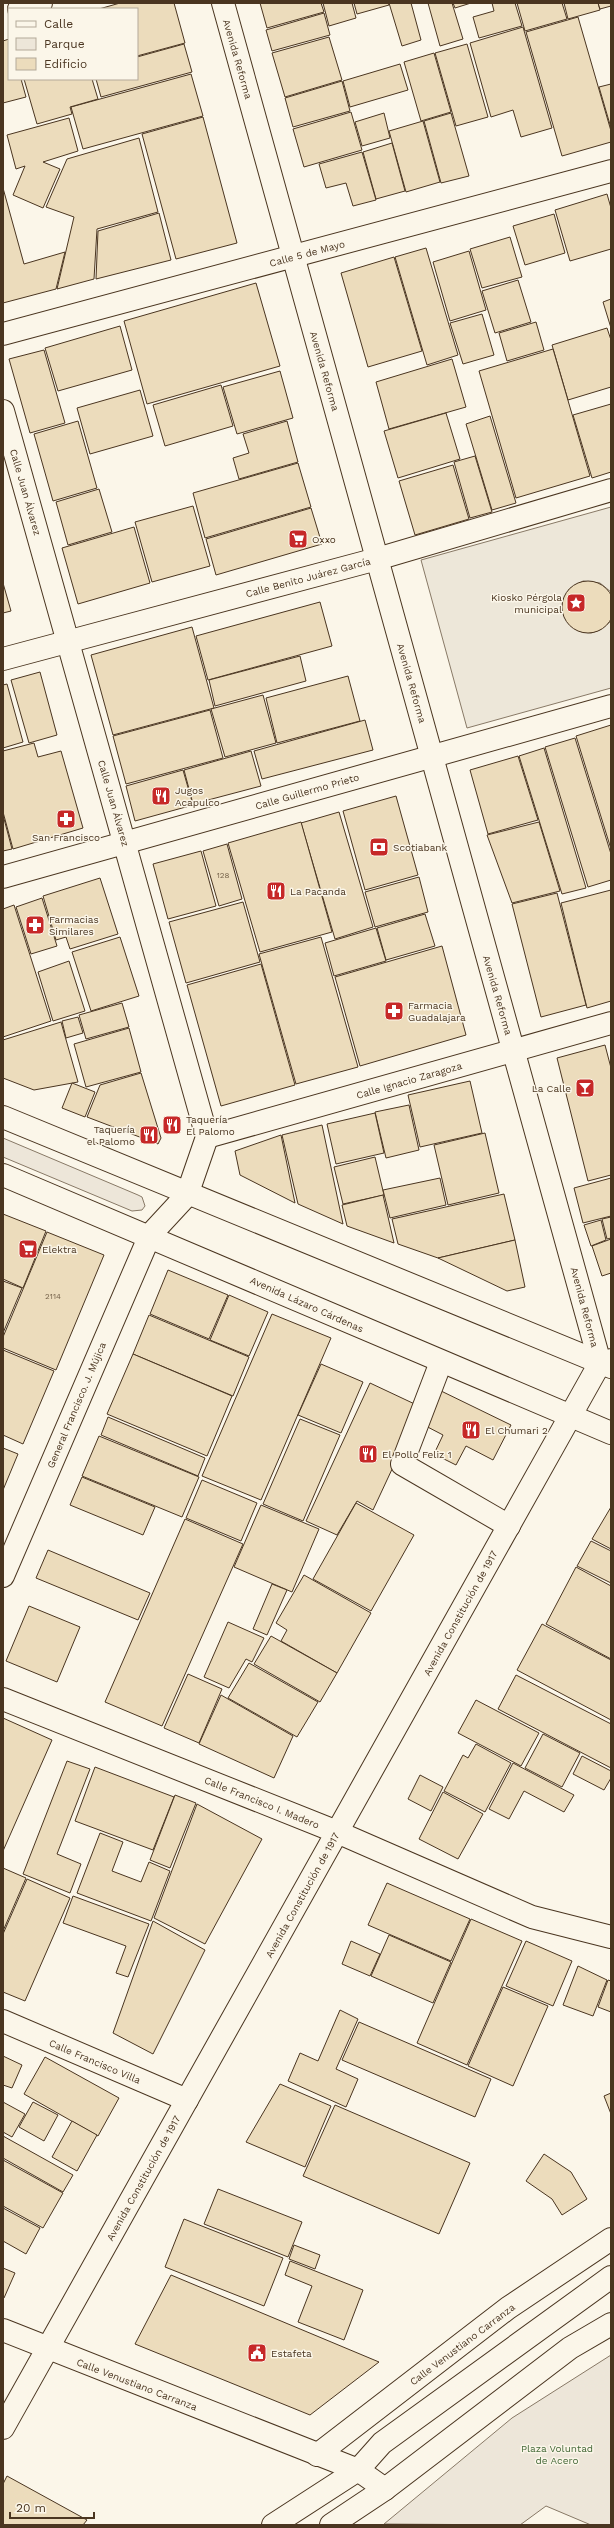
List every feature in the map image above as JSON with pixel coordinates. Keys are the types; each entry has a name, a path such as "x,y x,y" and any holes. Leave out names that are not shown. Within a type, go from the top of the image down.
{"street":[{"path":"22,8 41,3"},
{"name":"Avenida Reforma","path":"223,3 514,1050 607,1363"},
{"name":"Calle 5 de Mayo","path":"3,334 611,171"},
{"name":"Calle Juan Álvarez","path":"3,411 207,1137"},
{"name":"Calle Benito Juárez García","path":"3,659 68,640 377,559 611,490"},
{"name":"Calle Guillermo Prieto","path":"3,876 611,706"},
{"name":"Calle Ignacio Zaragoza","path":"207,1137 611,1023"},
{"path":"3,1117 187,1195 607,1363"},
{"path":"187,1195 207,1137"},
{"name":"Avenida Lázaro Cárdenas","path":"3,1175 150,1235 441,1362 611,1433"},
{"name":"General Francisco. J. Mújica","path":"3,1576 150,1235 187,1195"},
{"path":"441,1362 402,1464 509,1526"},
{"name":"Avenida Constitución de 1917","path":"3,2428 570,1417 607,1363"},
{"name":"Calle Francisco I. Madero","path":"3,1699 337,1832 532,1917 611,1937"},
{"name":"Calle Francisco Villa","path":"3,2021 187,2100"},
{"name":"Calle Venustiano Carranza","path":"317,2455 508,2308 611,2239"},
{"path":"273,2525 358,2470 382,2443 611,2277"},
{"path":"332,2525 385,2489 570,2348 611,2324"},
{"name":"Calle Venustiano Carranza","path":"3,2330 47,2349 358,2470 385,2489"}],"green space":[{"path":"3,1138 138,1195 142,1197 145,1206 142,1210 132,1211 3,1157"},
{"name":"Plaza Voluntad de Acero","path":"611,2355 611,2525 591,2525 546,2506 520,2525 384,2524 512,2418"}],"shaded area":[{"path":"611,507 611,592 600,583 583,581 569,589 563,604 568,622 574,628 582,632 591,633 600,630 611,621 611,688 467,728 421,560"}],"building":[{"path":"120,3 174,3 185,43 138,56 138,8 102,8"},
{"path":"260,3 321,3 324,12 267,28"},
{"path":"323,3 352,3 356,18 329,26"},
{"path":"354,3 388,3 389,5 357,14"},
{"path":"389,3 411,3 421,40 402,46"},
{"path":"428,3 452,3 463,39 440,46"},
{"path":"453,3 471,3 455,8"},
{"path":"492,3 515,3 522,26 479,38 473,17 494,11"},
{"path":"517,3 562,3 567,19 525,31"},
{"path":"564,3 598,3 600,10 568,19"},
{"path":"598,3 611,3 611,6 600,9"},
{"path":"324,13 330,35 272,51 266,30"},
{"path":"578,17 611,131 611,142 562,156 526,32"},
{"path":"523,27 552,128 521,137 513,110 491,117 470,43"},
{"path":"329,37 342,80 285,97 272,53"},
{"path":"8,39 8,80 21,80 26,97 3,103 3,41"},
{"path":"184,44 192,72 101,97 96,80 138,80 138,57"},
{"path":"467,44 488,117 456,126 435,53"},
{"path":"434,53 451,112 421,121 404,62"},
{"path":"400,64 408,90 350,107 343,81"},
{"path":"191,74 203,116 83,149 71,107"},
{"path":"24,80 92,80 98,99 70,107 72,114 37,124"},
{"path":"342,81 350,111 293,127 285,98"},
{"path":"611,84 611,128 599,87"},
{"path":"351,112 362,150 304,167 293,129"},
{"path":"384,113 390,138 362,146 355,122"},
{"path":"451,113 469,176 441,183 424,121"},
{"path":"203,117 237,243 176,259 142,134"},
{"path":"69,118 78,151 43,162 60,169 43,208 13,195 25,166 16,169 7,135"},
{"path":"423,121 440,182 406,192 389,131"},
{"path":"139,138 158,212 97,229 94,279 57,289 74,217 46,207 67,159"},
{"path":"392,143 405,191 376,199 363,152"},
{"path":"362,152 376,200 353,206 346,183 326,188 319,164"},
{"path":"3,188 24,264 65,252 56,289 3,303"},
{"path":"607,194 611,208 611,249 570,261 555,210"},
{"path":"159,213 171,260 96,279 98,231"},
{"path":"554,214 565,253 525,265 513,226"},
{"path":"510,237 522,277 482,288 470,249"},
{"path":"426,248 458,355 427,365 395,257"},
{"path":"469,251 486,310 450,321 433,262"},
{"path":"394,257 422,351 368,367 341,273"},
{"path":"518,280 531,322 495,333 482,291"},
{"path":"256,283 280,366 147,404 124,321"},
{"path":"611,299 611,328 603,302"},
{"path":"482,314 494,355 463,364 450,323"},
{"path":"536,322 544,350 507,361 499,333"},
{"path":"120,326 132,370 58,391 45,348"},
{"path":"607,328 611,340 611,387 568,400 552,345"},
{"path":"553,349 590,476 516,498 479,371"},
{"path":"44,350 65,423 30,433 9,359"},
{"path":"452,359 466,407 389,429 376,382"},
{"path":"280,371 293,418 237,434 223,387"},
{"path":"221,385 233,426 165,446 153,405"},
{"path":"140,390 153,436 90,454 77,408"},
{"path":"611,404 611,472 592,478 573,415"},
{"path":"446,413 460,459 398,478 384,431"},
{"path":"490,416 516,503 492,510 466,424"},
{"path":"78,421 97,488 53,501 34,434"},
{"path":"287,421 298,462 239,479 233,458 249,453 243,434"},
{"path":"475,456 492,512 470,518 454,462"},
{"path":"298,463 311,507 205,538 193,493"},
{"path":"453,465 469,519 415,535 399,481"},
{"path":"99,489 112,532 68,545 56,502"},
{"path":"193,506 210,566 152,582 135,522"},
{"path":"311,508 322,544 216,575 206,539"},
{"path":"134,527 150,583 78,604 62,548"},
{"path":"588,581 598,583 606,589 612,597 614,607 612,617 606,625 598,631 588,633 578,631 570,625 564,617 562,607 564,597 570,589 578,583"},
{"path":"3,583 11,611 3,613"},
{"path":"320,602 332,646 208,680 196,636"},
{"path":"192,627 214,708 113,735 91,655"},
{"path":"300,656 306,681 215,706 209,680"},
{"path":"40,672 57,735 29,743 11,680"},
{"path":"348,676 360,721 277,743 266,698"},
{"path":"7,684 23,742 3,748 3,685"},
{"path":"263,695 276,743 225,757 211,709"},
{"path":"210,710 223,758 126,784 113,736"},
{"path":"365,720 373,750 262,779 254,751"},
{"path":"611,725 611,849 576,736"},
{"path":"575,738 611,854 611,880 588,887 545,747"},
{"path":"34,743 38,757 61,751 83,828 13,849 3,812 3,751"},
{"path":"544,748 586,888 562,894 519,756"},
{"path":"251,751 261,786 193,804 184,770"},
{"path":"518,756 538,820 488,834 470,770"},
{"path":"183,770 193,805 135,821 126,786"},
{"path":"396,796 418,875 365,890 343,811"},
{"path":"339,812 373,927 335,939 301,823"},
{"path":"3,815 12,849 3,851"},
{"path":"301,822 332,932 260,952 228,843"},
{"path":"539,822 560,891 512,903 487,835"},
{"path":"227,844 242,899 219,906 203,851"},
{"path":"201,851 216,906 168,919 153,864"},
{"path":"419,877 428,912 375,927 365,892"},
{"path":"100,878 118,934 70,949 66,937 56,940 43,896"},
{"path":"611,890 611,1001 587,1008 561,903"},
{"path":"557,893 586,1005 541,1017 512,904"},
{"path":"42,898 57,946 31,954 16,907"},
{"path":"243,902 260,962 186,983 169,922"},
{"path":"14,905 51,1021 3,1037 3,909"},
{"path":"425,914 435,946 386,960 377,928"},
{"path":"376,928 386,961 334,976 325,943"},
{"path":"120,937 139,996 91,1011 72,952"},
{"path":"321,937 358,1067 296,1084 259,954"},
{"path":"442,946 466,1035 360,1066 335,977"},
{"path":"69,961 85,1011 53,1021 38,972"},
{"path":"261,964 295,1085 221,1106 187,985"},
{"path":"122,1003 129,1027 86,1039 79,1015"},
{"path":"78,1017 83,1033 66,1038 62,1021"},
{"path":"61,1022 78,1082 34,1090 3,1078 3,1040"},
{"path":"129,1028 141,1072 86,1087 74,1044"},
{"path":"605,1045 611,1068 611,1175 588,1181 557,1058"},
{"path":"141,1073 161,1138 158,1144 87,1117 100,1085"},
{"path":"470,1081 482,1133 420,1147 408,1095"},
{"path":"72,1083 95,1092 85,1117 62,1108"},
{"path":"409,1105 419,1150 386,1158 375,1112"},
{"path":"375,1113 384,1153 336,1164 327,1124"},
{"path":"322,1125 343,1224 298,1204 282,1135"},
{"path":"485,1133 499,1193 448,1205 434,1145"},
{"path":"281,1135 295,1203 240,1175 235,1151"},
{"path":"375,1157 384,1195 343,1204 334,1167"},
{"path":"440,1178 446,1205 390,1218 383,1190"},
{"path":"611,1178 611,1216 583,1223 574,1188"},
{"path":"504,1194 515,1240 438,1258 398,1244 392,1219"},
{"path":"383,1195 394,1243 347,1226 342,1205"},
{"path":"3,1214 46,1231 23,1288 3,1279"},
{"path":"611,1217 611,1238 607,1239 602,1219"},
{"path":"601,1220 606,1240 591,1246 584,1225"},
{"path":"47,1232 104,1255 56,1370 3,1348 3,1337"},
{"path":"611,1239 611,1273 602,1276 592,1246"},
{"path":"515,1240 525,1287 507,1291 438,1258"},
{"path":"168,1270 228,1295 209,1339 150,1314"},
{"path":"3,1281 22,1288 3,1333"},
{"path":"229,1295 268,1312 249,1356 210,1340"},
{"path":"272,1314 331,1338 261,1500 202,1476"},
{"path":"149,1315 249,1357 233,1396 133,1354"},
{"path":"3,1350 54,1371 23,1444 3,1435"},
{"path":"133,1354 232,1396 207,1456 107,1414"},
{"path":"321,1364 363,1382 341,1433 298,1415"},
{"name":"El Pollo Feliz 1","path":"370,1383 421,1407 373,1510 357,1501 337,1535 306,1521"},
{"name":"El Chumari 2","path":"437,1389 511,1425 493,1460 466,1446 456,1465 434,1454 443,1435 420,1423"},
{"path":"108,1417 205,1458 198,1476 101,1435"},
{"path":"300,1419 340,1435 303,1521 263,1504"},
{"path":"99,1436 199,1477 182,1517 82,1476"},
{"path":"3,1448 18,1454 3,1490"},
{"path":"82,1477 155,1507 143,1535 70,1505"},
{"path":"202,1480 257,1503 241,1541 186,1518"},
{"path":"356,1503 414,1535 371,1611 313,1579"},
{"path":"261,1505 319,1529 292,1592 234,1567"},
{"path":"611,1507 611,1549 592,1539"},
{"path":"185,1519 243,1544 162,1726 105,1702"},
{"path":"591,1541 611,1551 611,1583 577,1566"},
{"path":"48,1550 150,1593 138,1620 36,1578"},
{"path":"576,1567 611,1586 611,1659 546,1624"},
{"path":"304,1575 371,1613 337,1673 281,1641 287,1630 276,1623"},
{"path":"272,1584 287,1590 267,1635 253,1629"},
{"path":"29,1606 80,1627 57,1682 6,1661"},
{"path":"228,1622 264,1638 252,1662 246,1659 229,1688 204,1677"},
{"path":"542,1624 611,1660 611,1720 517,1670"},
{"path":"271,1636 337,1673 320,1702 254,1664"},
{"path":"249,1663 318,1702 297,1737 228,1698"},
{"path":"188,1674 222,1689 199,1743 164,1728"},
{"path":"516,1675 611,1724 611,1768 498,1709"},
{"path":"221,1695 293,1736 274,1778 199,1744"},
{"path":"476,1700 539,1733 521,1766 458,1733"},
{"path":"3,1718 52,1740 3,1851"},
{"path":"543,1734 580,1753 562,1787 525,1768"},
{"path":"476,1744 511,1763 485,1812 444,1791 463,1755 468,1758"},
{"path":"582,1756 611,1771 611,1778 604,1790 573,1774"},
{"path":"67,1761 90,1769 57,1854 81,1864 70,1893 23,1874"},
{"path":"513,1763 574,1795 564,1812 524,1791 509,1819 489,1809"},
{"path":"95,1767 174,1797 153,1850 75,1821"},
{"path":"420,1775 443,1787 431,1811 408,1799"},
{"path":"443,1792 483,1814 458,1859 419,1839"},
{"path":"175,1795 196,1803 170,1868 150,1860"},
{"path":"197,1804 262,1839 205,1944 154,1918"},
{"path":"100,1833 123,1842 112,1871 141,1882 149,1862 170,1871 151,1921 77,1893"},
{"path":"3,1868 26,1878 3,1931"},
{"path":"27,1879 70,1898 25,2001 3,1992 3,1934"},
{"path":"387,1883 470,1919 451,1961 368,1925"},
{"path":"73,1896 149,1924 128,1977 116,1973 126,1946 63,1923"},
{"path":"471,1919 522,1941 467,2065 417,2043"},
{"path":"153,1921 205,1950 153,2054 113,2033"},
{"path":"389,1935 451,1962 433,2003 371,1976"},
{"path":"351,1941 380,1954 370,1976 342,1964"},
{"path":"526,1941 572,1961 553,2006 506,1986"},
{"path":"578,1966 607,1980 593,2016 563,2005"},
{"path":"608,1980 611,1981 611,2012 598,2007"},
{"path":"503,1987 548,2006 513,2086 468,2066"},
{"path":"340,2010 358,2019 336,2069 358,2079 346,2107 288,2081 300,2053 318,2061"},
{"path":"359,2022 491,2079 475,2117 342,2060"},
{"path":"3,2056 22,2065 12,2088 3,2085"},
{"path":"45,2057 119,2098 98,2136 24,2094"},
{"path":"280,2084 331,2106 305,2167 246,2142"},
{"path":"611,2093 611,2114 604,2096"},
{"path":"3,2102 25,2114 12,2137 3,2132"},
{"path":"33,2102 58,2115 44,2141 19,2127"},
{"path":"335,2105 470,2163 439,2234 303,2176"},
{"path":"72,2121 97,2135 77,2171 52,2157"},
{"path":"3,2136 73,2175 63,2192 3,2158"},
{"path":"544,2154 571,2172 587,2199 562,2215 552,2199 526,2181"},
{"path":"3,2160 63,2193 43,2228 3,2206"},
{"path":"218,2189 302,2222 288,2257 204,2224"},
{"path":"3,2208 40,2228 26,2254 3,2241"},
{"path":"184,2219 283,2258 264,2306 165,2267"},
{"path":"294,2245 320,2255 315,2269 289,2259"},
{"path":"290,2261 363,2290 344,2340 298,2322 312,2286 285,2275"},
{"path":"3,2268 15,2273 4,2298 3,2298"},
{"name":"Estafeta","path":"171,2275 379,2362 310,2415 135,2344"},
{"path":"7,2476 87,2520 83,2525 3,2525 3,2484"}],"place":[{"name":"Oxxo","path":"298,539"},
{"name":"Kiosko Pérgola municipal","path":"576,603"},
{"name":"Jugos Acapulco","path":"161,796"},
{"name":"San Francisco","path":"66,819"},
{"name":"Scotiabank","path":"379,847"},
{"name":"La Pacanda","path":"276,891"},
{"name":"Farmacias Similares","path":"35,925"},
{"name":"Farmacia Guadalajara","path":"394,1011"},
{"name":"La Calle","path":"585,1088"},
{"name":"Taquería El Palomo","path":"172,1125"},
{"name":"Taquería el Palomo","path":"149,1135"},
{"name":"Elektra","path":"28,1249"},
{"name":"El Chumari 2","path":"471,1430"},
{"name":"El Pollo Feliz 1","path":"368,1454"},
{"name":"Estafeta","path":"257,2353"}]}
